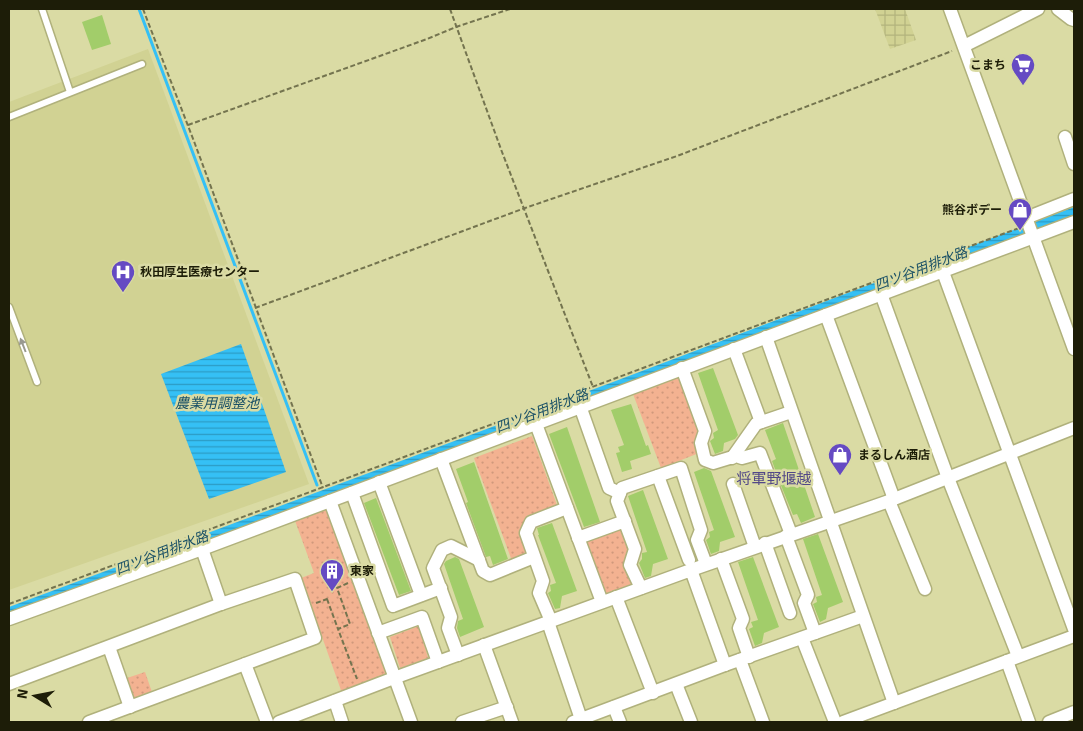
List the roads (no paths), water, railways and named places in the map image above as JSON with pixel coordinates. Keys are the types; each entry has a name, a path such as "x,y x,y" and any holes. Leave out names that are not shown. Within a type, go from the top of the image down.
{"street":[{"path":"950,9 1074,349"},
{"path":"964,46 1038,9"},
{"path":"1058,9 1074,20"},
{"path":"1065,137 1074,164"},
{"path":"9,619 202,549 580,406 943,272 1030,229 1074,199"},
{"path":"1030,229 1074,222"},
{"path":"943,272 1074,629"},
{"path":"881,294 1012,658 1029,722"},
{"path":"826,315 891,500 925,589"},
{"path":"766,337 894,703"},
{"path":"734,349 757,426 760,453 808,595 804,603 815,633"},
{"path":"682,368 705,431 701,444 705,460 713,463 736,456 742,458 760,453"},
{"path":"580,406 609,488 620,493"},
{"path":"732,458 757,426 791,412"},
{"path":"536,424 602,602"},
{"path":"279,722 641,588 690,565 706,564 891,500 1074,428"},
{"path":"441,459 483,571 490,575 534,557"},
{"path":"641,588 630,565 635,549 617,501 622,488 681,468 701,530 697,540 706,564"},
{"path":"658,476 725,665"},
{"path":"379,482 421,595"},
{"path":"733,484 790,612"},
{"path":"352,493 393,606 440,588"},
{"path":"330,501 411,722"},
{"path":"567,508 531,522 526,534 543,582 539,593 550,621 577,721 744,658 863,616"},
{"path":"578,538 625,521"},
{"path":"458,655 448,628 451,617 433,568 442,550 450,546 479,560"},
{"path":"202,549 222,604"},
{"path":"354,568 376,559"},
{"path":"721,559 743,619 739,628 744,658 763,722"},
{"path":"9,684 222,604 295,579 315,638 90,722"},
{"path":"616,597 653,693"},
{"path":"378,634 422,617 438,662"},
{"path":"843,722 1074,636"},
{"path":"802,638 835,722"},
{"path":"484,645 512,722"},
{"path":"109,647 130,707"},
{"path":"245,664 267,722"},
{"path":"676,684 691,722"},
{"path":"334,701 342,722"},
{"path":"462,722 507,707"},
{"path":"614,707 620,722"},
{"path":"1049,722 1074,712"}],"lane":[{"path":"42,9 70,92"},
{"path":"9,117 142,64"},
{"path":"9,307 37,382"}],"water":[{"name":"四ツ谷用排水路","path":"1074,207 1074,217 324,499 9,614 9,607 613,382"},
{"name":"農業用調整池","path":"241,344 286,472 209,499 161,374"}],"waterway":[{"path":"139,9 317,485"}],"place":[{"name":"こまち","path":"1023,86"},
{"name":"熊谷ボデー","path":"1020,231"},
{"name":"秋田厚生医療センター","path":"123,293"},
{"name":"まるしん酒店","path":"840,476"},
{"name":"東家","path":"332,592"}],"district":[{"name":"将軍野堰越","path":"774,479"}]}
